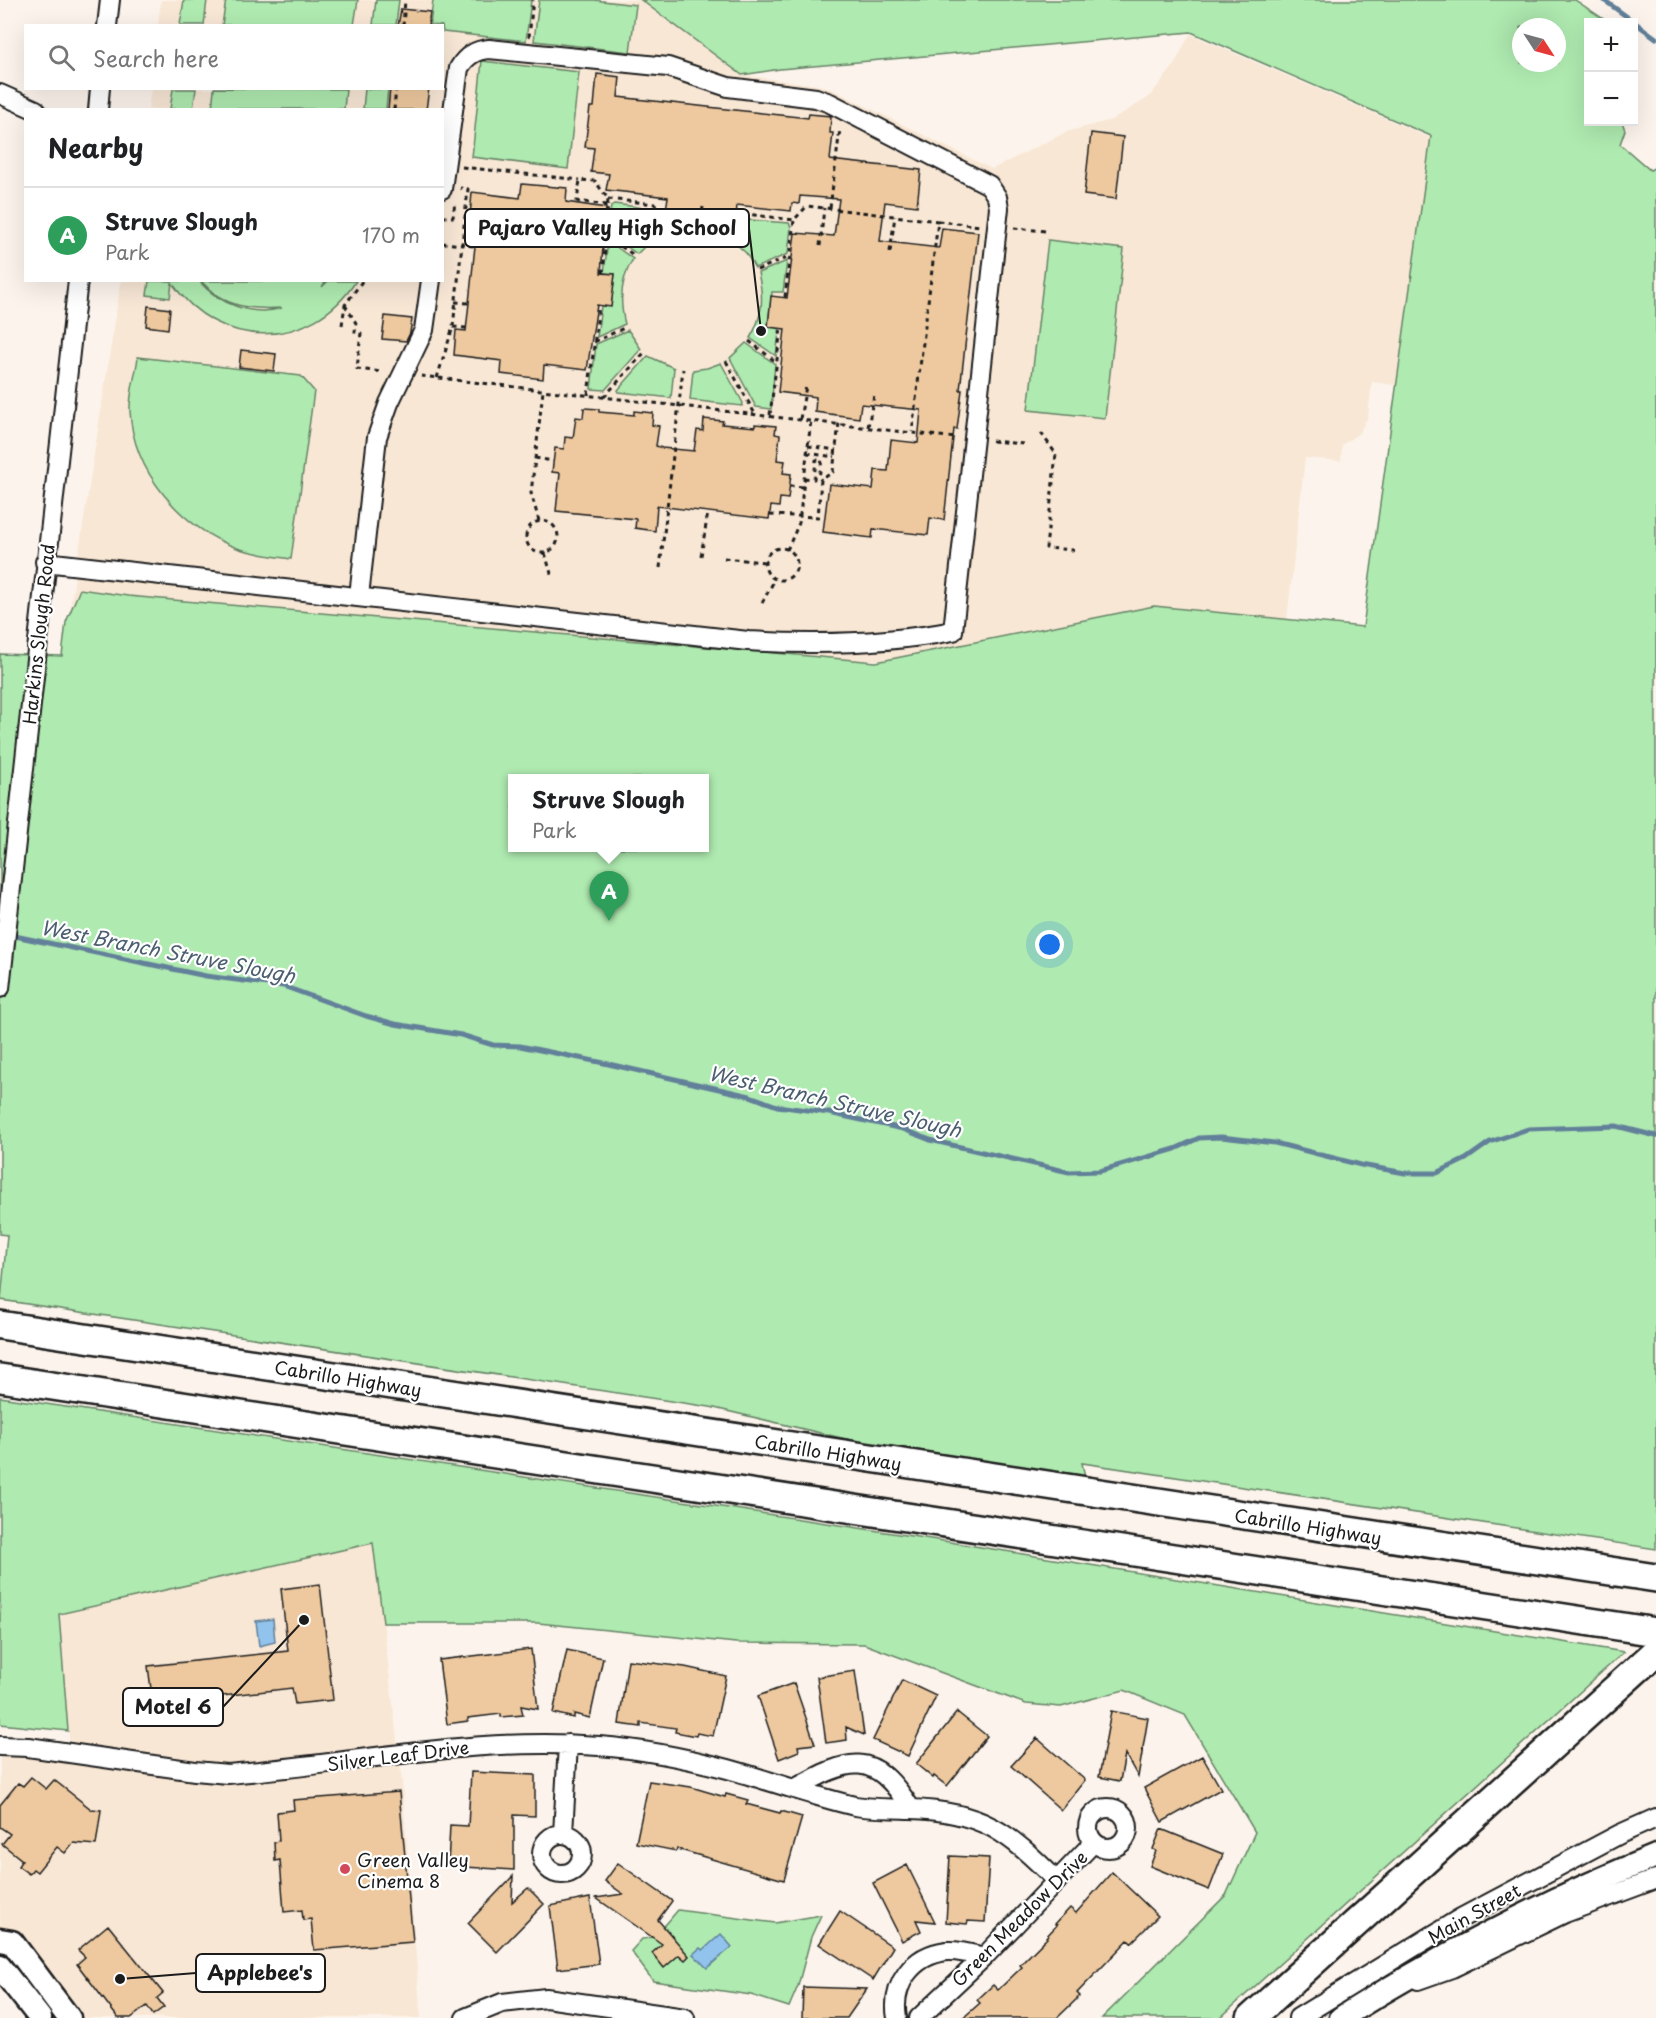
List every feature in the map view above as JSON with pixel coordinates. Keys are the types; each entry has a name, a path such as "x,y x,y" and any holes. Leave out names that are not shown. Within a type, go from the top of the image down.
{"highway":[{"name":"Cabrillo Highway","path":"0,1324 1656,1578"},
{"path":"0,1378 1656,1632"},
{"path":"1251,2018 1656,1652"}],"main road":[{"name":"Main Street","path":"1341,2018 1371,1998 1514,1919 1656,1856"},
{"path":"0,1940 12,1942 69,2018"},
{"path":"0,1967 40,2018"}],"street":[{"path":"107,24 110,0"},
{"path":"45,562 762,642 855,642 902,639 953,631 1006,228 998,202 989,185 824,100 808,96 728,87 668,67 483,49 472,54 459,68 446,165 451,191"},
{"path":"98,108 100,90"},
{"path":"0,94 32,108"},
{"name":"Harkins Slough Road","path":"0,988 45,562 78,282"},
{"path":"359,596 377,437 389,403 424,330 431,282"},
{"path":"563,1834 568,1744"},
{"name":"Silver Leaf Drive","path":"0,1746 28,1747 228,1774 489,1745 568,1744 610,1747 684,1759 730,1770 855,1806 955,1813 987,1823 1014,1840 1057,1881"},
{"path":"794,1789 838,1766 860,1764 884,1774 899,1789 911,1809"},
{"name":"Main Street","path":"1298,2018 1461,1918 1620,1834 1656,1818"},
{"name":"Green Meadow Drive","path":"919,2018 984,1957 1094,1843"},
{"path":"1371,1998 1452,1968 1565,1913 1656,1879"},
{"path":"897,2018 896,1997 899,1986 913,1966 923,1959 946,1951 958,1951 984,1957"},
{"path":"465,2018 502,2003 546,1998 684,2018"}],"path":[{"path":"403,24 405,0"},
{"path":"527,52 533,0"},
{"path":"394,108 396,90"},
{"path":"830,208 842,109"},
{"path":"446,165 595,181 608,199 603,273"},
{"path":"580,180 577,201 607,205"},
{"path":"437,378 453,327 468,189 451,191 453,217 444,217"},
{"path":"608,199 655,204 668,232"},
{"path":"785,297 794,220 807,206 1045,231"},
{"path":"700,228 703,207"},
{"path":"820,246 824,208"},
{"path":"730,239 746,214 794,220"},
{"path":"890,252 895,216"},
{"path":"912,432 938,221"},
{"path":"606,236 634,256"},
{"path":"444,243 474,246"},
{"path":"757,270 789,257"},
{"path":"342,325 345,305 362,282"},
{"path":"455,302 469,303"},
{"path":"345,305 356,322 355,332 361,333 357,369 382,372"},
{"path":"588,395 600,305"},
{"path":"453,327 466,328"},
{"path":"594,342 626,327"},
{"path":"770,416 781,328"},
{"path":"749,341 776,361"},
{"path":"604,398 645,352"},
{"path":"726,361 755,414"},
{"path":"660,568 683,369"},
{"path":"416,375 963,438"},
{"path":"800,419 806,386"},
{"path":"539,521 531,493 543,391"},
{"path":"868,427 874,395"},
{"path":"787,550 800,523 811,420"},
{"path":"821,480 833,472 839,423"},
{"path":"1041,434 1056,454 1046,548 1074,550"},
{"path":"992,441 1023,444"},
{"path":"808,446 836,450"},
{"path":"807,453 835,457"},
{"path":"535,458 553,461"},
{"path":"770,514 818,516 822,460 816,460 814,479 804,478"},
{"path":"789,486 804,487"},
{"path":"701,556 708,512"},
{"path":"539,521 549,522 558,534 557,544 545,553 534,551 526,537 530,527 539,521"},
{"path":"780,548 787,550 796,559 796,569 785,580 775,579 767,572 765,562 767,557 780,548"},
{"path":"545,553 552,577"},
{"path":"724,558 765,562"},
{"path":"762,603 775,579"}],"shaded area":[{"path":"161,0 641,0 742,75 818,85 832,89 992,169 1066,132 1111,120 1148,98 1173,67 1190,34 1431,138 1402,386 1372,382 1368,417 1359,433 1342,445 1341,461 1305,458 1287,620 1189,610 880,660 511,667 62,660 121,282 444,282 444,108 148,108 151,90 444,90 444,24 158,24"},
{"path":"374,1543 402,1782 421,2018 61,2018 0,1935 0,1755 70,1750 59,1614"}],"green space":[{"path":"184,0 207,0 204,24 180,24"},
{"path":"226,0 358,0 354,24 222,24"},
{"path":"376,0 399,0 396,24 373,24"},
{"path":"433,0 531,0 526,41 444,32 444,24 430,24"},
{"path":"539,0 594,0 636,5 630,52 534,41"},
{"path":"641,0 1575,0 1602,18 1584,18 1584,126 1624,126 1625,130 1620,144 1650,170 1656,167 1656,1549 1082,1463 1088,1490 973,1469 710,1407 1,1300 7,1235 0,1234 0,654 62,656 66,622 80,589 128,596 876,662 1154,606 1363,627 1431,136 1191,32 780,69 742,75"},
{"path":"482,61 579,72 568,169 472,157"},
{"path":"173,90 196,90 193,108 170,108"},
{"path":"214,90 346,90 344,108 212,108"},
{"path":"365,90 388,90 386,108 363,108"},
{"path":"614,204 653,209 663,234 649,242 637,254 608,233 611,206"},
{"path":"750,220 789,223 791,227 788,254 755,268 746,253 734,242"},
{"path":"1048,240 1124,249 1105,418 1028,410"},
{"path":"608,241 633,259 625,275 622,291 625,324 597,337 601,306 611,306 615,274 604,273"},
{"path":"787,261 783,292 772,292 768,324 780,325 776,356 750,338 758,322 761,307 758,273"},
{"path":"149,282 200,282 226,302 259,311 282,308 238,305 219,296 202,282 325,282 322,287 327,282 355,282 337,304 315,320 290,330 265,334 239,331 214,321 192,305 172,283 170,298 147,295"},
{"path":"628,330 641,349 605,390 591,389 596,344"},
{"path":"746,343 775,364 771,409 756,407 730,358"},
{"path":"648,356 674,368 671,398 619,392 618,390"},
{"path":"138,357 301,376 314,391 291,559 243,550 216,539 179,512 150,476 133,434 130,411"},
{"path":"721,363 743,403 742,406 690,400 693,370"},
{"path":"0,1397 931,1539 1624,1652 1220,2018 1102,2018 1226,1895 1255,1832 1185,1715 1124,1690 1061,1707 1026,1704 864,1644 736,1643 538,1623 383,1623 373,1543 59,1614 68,1731 0,1724"},
{"path":"678,1910 775,1923 821,1915 811,1937 798,1986 789,2007 751,1995 653,1981 631,1951 642,1939 657,1933"}],"water":[{"path":"273,1619 275,1642 259,1646 256,1621"},
{"path":"721,1934 732,1947 707,1968 693,1954 700,1948 703,1950"}],"building":[{"path":"401,9 430,12 428,24 398,24"},
{"path":"597,74 620,77 618,97 808,118 809,114 831,116 830,133 833,133 830,160 921,170 917,206 885,202 880,241 939,248 942,228 978,232 960,390 962,390 957,429 954,429 944,520 930,518 928,535 873,529 872,538 823,532 829,484 873,489 875,470 888,471 891,440 918,443 921,410 861,404 859,418 815,412 816,397 778,392 785,329 768,327 771,296 787,298 795,233 834,236 839,199 800,196 799,204 792,203 791,211 737,205 736,217 726,216 725,223 676,219 676,211 666,210 668,197 606,190 609,174 591,172 594,148 585,147 590,107 594,107"},
{"path":"390,90 429,90 426,108 388,108"},
{"path":"1091,133 1123,137 1116,199 1084,195"},
{"path":"522,184 567,188 566,202 606,208 601,273 615,274 611,307 597,305 587,370 544,365 543,379 501,374 502,361 454,355 456,330 466,331 478,218 470,217 472,192 520,198"},
{"path":"148,306 170,309 168,329 146,326"},
{"path":"385,316 412,319 406,341 382,339"},
{"path":"241,350 276,354 274,371 239,367"},
{"path":"584,408 599,409 599,412 634,415 634,411 653,413 652,425 659,426 656,446 694,451 697,430 703,431 704,419 723,421 722,424 776,426 775,434 780,435 777,460 785,461 783,473 791,474 788,499 780,498 779,507 771,506 769,519 657,506 655,531 635,528 636,519 556,511 560,473 552,472 555,448 564,449 565,437 573,438 576,417 583,418"},
{"path":"320,1584 333,1700 295,1704 292,1688 153,1704 148,1666 288,1651 281,1589"},
{"path":"531,1649 538,1709 521,1706 523,1715 501,1717 501,1714 468,1718 468,1721 447,1724 439,1660"},
{"path":"567,1650 603,1658 590,1718 574,1714 574,1718 553,1713"},
{"path":"628,1660 685,1667 726,1676 713,1736 697,1733 696,1736 675,1732 676,1728 641,1723 641,1727 619,1724"},
{"path":"855,1671 864,1735 846,1727 847,1740 826,1743 817,1677"},
{"path":"902,1680 936,1696 908,1756 873,1740"},
{"path":"794,1683 815,1744 798,1746 799,1751 779,1759 758,1696"},
{"path":"1111,1711 1148,1718 1138,1777 1125,1754 1120,1781 1099,1777"},
{"path":"957,1712 987,1736 947,1786 916,1764"},
{"path":"1037,1738 1085,1780 1061,1810 1011,1766"},
{"path":"1202,1756 1221,1789 1162,1822 1144,1788"},
{"path":"471,1772 535,1775 535,1816 514,1815 514,1870 448,1866 450,1825 468,1826"},
{"path":"31,1777 46,1789 54,1780 91,1809 101,1810 96,1845 73,1843 65,1853 57,1847 37,1872 33,1869 29,1874 18,1866 22,1860 2,1844 10,1834 0,1827 0,1805 18,1783 23,1786"},
{"path":"649,1781 691,1787 725,1797 726,1794 748,1800 746,1804 802,1817 784,1880 677,1849 676,1851 636,1843"},
{"name":"Green Valley Cinema 8","path":"399,1792 413,1942 314,1950 311,1919 303,1920 302,1910 284,1912 280,1860 275,1861 274,1842 279,1841 277,1812 294,1810 293,1800"},
{"path":"1161,1829 1223,1854 1209,1890 1150,1866 1156,1851 1153,1849"},
{"path":"950,1856 989,1858 985,1922 968,1921 967,1924 946,1922"},
{"path":"618,1863 672,1901 658,1920 689,1956 685,1960 679,1955 664,1968 652,1953 662,1944 596,1898 623,1894 605,1881"},
{"path":"907,1865 935,1922 916,1920 921,1931 902,1941 873,1883"},
{"path":"1112,1872 1158,1916 1131,1943 1128,1940 1077,1993 1080,1996 1057,2018 963,2018 980,2003 977,2000 993,1985 998,1990 1022,1967 1020,1965 1047,1938 1057,1925 1055,1924 1070,1908 1076,1913"},
{"path":"513,1876 512,1902 528,1888 544,1904 497,1952 468,1923"},
{"path":"590,1898 599,1964 558,1969 550,1906"},
{"path":"840,1911 893,1947 873,1980 819,1944"},
{"path":"108,1925 163,1993 157,1998 164,2007 153,2015 147,2006 131,2018 118,2018 77,1964 85,1957 78,1950"},
{"path":"803,1987 867,1989 847,2018 802,2018"}],"waterway":[{"path":"1604,0 1656,38"},
{"name":"West Branch Struve Slough","path":"10,935 206,976 283,986 395,1024 461,1035 493,1045 520,1046 604,1063 750,1096 777,1106 829,1113 903,1129 930,1140 1069,1172 1100,1171 1175,1149 1199,1138 1221,1137 1275,1143 1361,1165 1405,1173 1437,1173 1466,1159 1490,1142 1528,1129 1616,1126 1656,1136"}],"place":[{"name":"Pajaro Valley High School","path":"761,331"},
{"name":"Struve Slough","path":"609,921"},
{"name":"Motel 6","path":"304,1620"},
{"name":"Green Valley Cinema 8","path":"345,1869"},
{"name":"Applebee's","path":"120,1979"}]}
